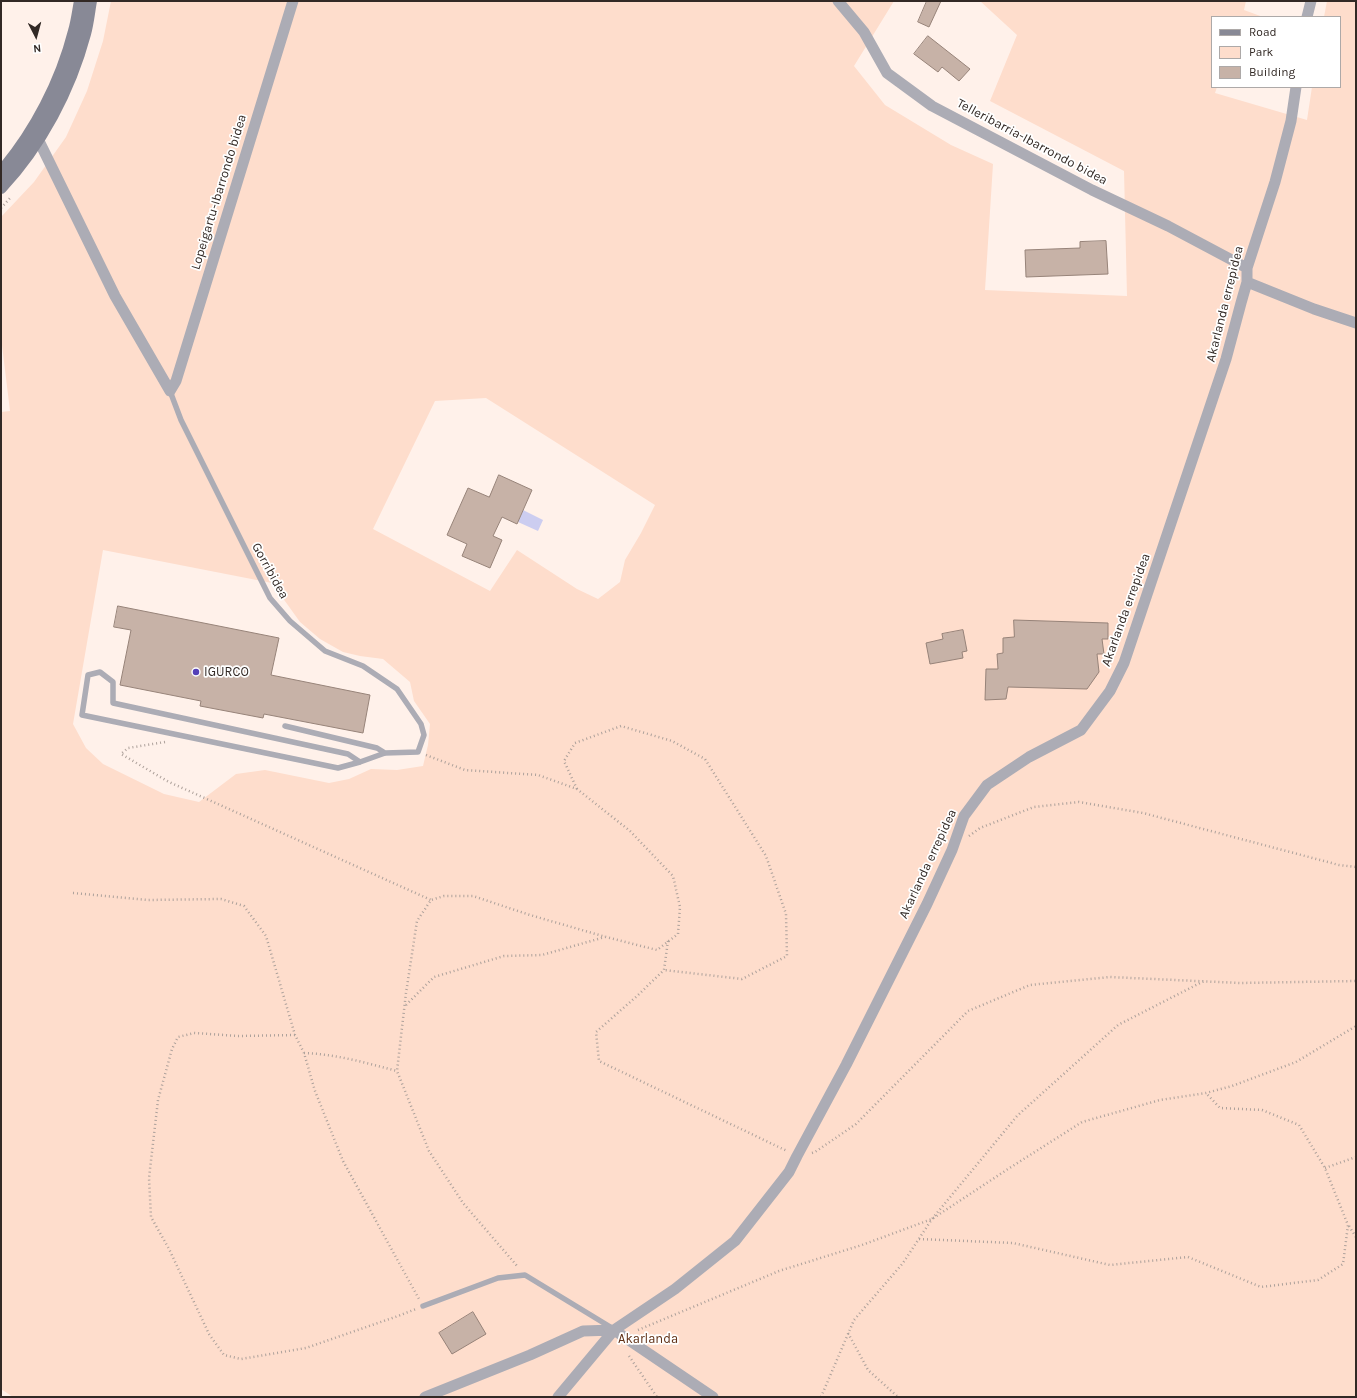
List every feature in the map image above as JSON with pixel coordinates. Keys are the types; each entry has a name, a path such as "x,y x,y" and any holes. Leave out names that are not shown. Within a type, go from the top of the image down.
{"main road":[{"path":"1,172 12,159 42,114 61,70 74,32 80,1"},
{"path":"1,188 14,173 50,121 71,76 85,33 91,1"}],"street":[{"name":"Lopeigartu-Ibarrondo bidea","path":"170,392 176,381 293,1"},
{"name":"Telleribarria-Ibarrondo bidea","path":"838,1 864,32 887,73 932,106 1085,186 1168,226 1247,268"},
{"path":"1307,16 1311,1"},
{"name":"Akarlanda errepidea","path":"558,1397 614,1330 675,1289 735,1241 789,1172 846,1065 927,904 952,850 964,816 987,785 1029,757 1081,730 1110,691 1124,663 1226,359 1247,282 1247,268 1276,182 1291,121 1296,88"},
{"path":"38,139 115,296 170,392"},
{"path":"1247,282 1314,310 1356,323"},
{"path":"425,1397 530,1355 583,1331 614,1330 713,1397"}],"lane":[{"name":"Gorribidea","path":"170,392 181,420 270,598 290,621 325,650 363,666 397,689 421,724 424,735 418,752"},
{"path":"360,762 348,754 113,703 113,682 100,672 88,674 82,715 338,768 360,762 385,753 418,752"},
{"path":"285,726 377,748 385,753"},
{"path":"423,1306 498,1278 525,1275 614,1330"}],"path":[{"path":"577,789 564,761 575,743 621,726 672,741 705,759 766,856 786,914 787,956 742,979 664,970"},
{"path":"165,742 128,748 121,754 169,782 431,900"},
{"path":"418,752 465,770 538,775 577,789 630,831 674,876 680,907 678,934 657,950 530,915 473,896 444,896 431,900 417,921 397,1071 429,1150 463,1203 525,1275"},
{"path":"969,837 980,828 1034,807 1079,802 1143,813 1339,865 1356,867"},
{"path":"73,893 148,900 221,899 244,906 266,936 295,1035 304,1053 315,1091 343,1161 423,1306 306,1348 241,1359 224,1355 209,1334 169,1249 151,1217 149,1178 158,1100 172,1049 178,1037 194,1033 239,1036 295,1035"},
{"path":"405,1006 434,977 504,956 542,955 606,937"},
{"path":"668,942 664,970 638,996 596,1032 599,1061 797,1156 815,1152 856,1124 968,1011 1030,985 1110,977 1240,982 1356,981"},
{"path":"821,1397 854,1320 903,1263 932,1219 1017,1116 1118,1025 1204,981"},
{"path":"614,1330 633,1332 779,1271 862,1245 932,1219 1082,1122 1160,1100 1206,1093 1232,1086 1296,1062 1356,1026"},
{"path":"304,1053 324,1055 397,1071"},
{"path":"1206,1093 1220,1108 1262,1110 1299,1125 1325,1168 1348,1225 1356,1237"},
{"path":"1325,1168 1356,1157"},
{"path":"919,1239 1013,1243 1110,1265 1188,1258 1261,1287 1318,1280 1343,1264 1348,1225"},
{"path":"848,1333 868,1370 898,1397"},
{"path":"627,1353 657,1397"}],"green space":[{"name":"Akarlanda","path":"111,1 894,1 854,66 885,105 951,145 993,164 985,290 1127,296 1124,171 990,101 1017,35 980,1 1246,1 1244,10 1260,16 1211,16 1211,88 1217,88 1215,93 1307,120 1312,88 1341,88 1341,16 1324,16 1327,1 1356,1 1356,1397 13,1397 1,1389 1,412 10,411 1,337 1,217 34,182 66,137 87,91 103,41","holes":["486,398 655,505 625,560 620,582 598,599 577,589 517,550 490,591 373,529 435,401","103,550 272,583 300,622 320,639 343,652 383,659 410,682 414,701 430,724 428,745 423,766 397,770 371,769 349,779 329,783 265,770 236,774 199,802 164,794 103,764 86,748 73,724"]}],"water":[{"path":"523,510 543,520 538,531 518,522"}],"building":[{"path":"927,1 941,1 929,27 918,22"},
{"path":"928,36 970,69 959,81 942,67 938,72 914,54"},
{"path":"1106,241 1108,274 1026,277 1025,250 1080,248 1080,242"},
{"path":"499,475 532,490 517,524 502,517 493,536 502,540 490,568 462,556 467,544 447,535 468,488 489,497"},
{"name":"IGURCO","path":"118,606 279,638 271,675 370,695 363,733 264,714 263,718 200,706 201,701 120,685 131,630 114,627"},
{"path":"1014,620 1108,623 1108,639 1102,639 1104,654 1097,654 1099,672 1087,689 1008,687 1006,699 985,700 986,669 998,669 997,654 1003,653 1003,638 1014,637"},
{"path":"963,630 967,651 962,652 963,658 930,664 926,643 943,639 942,634"},
{"path":"473,1312 486,1334 452,1354 439,1333"}],"place":[{"name":"IGURCO","path":"196,672"}]}
